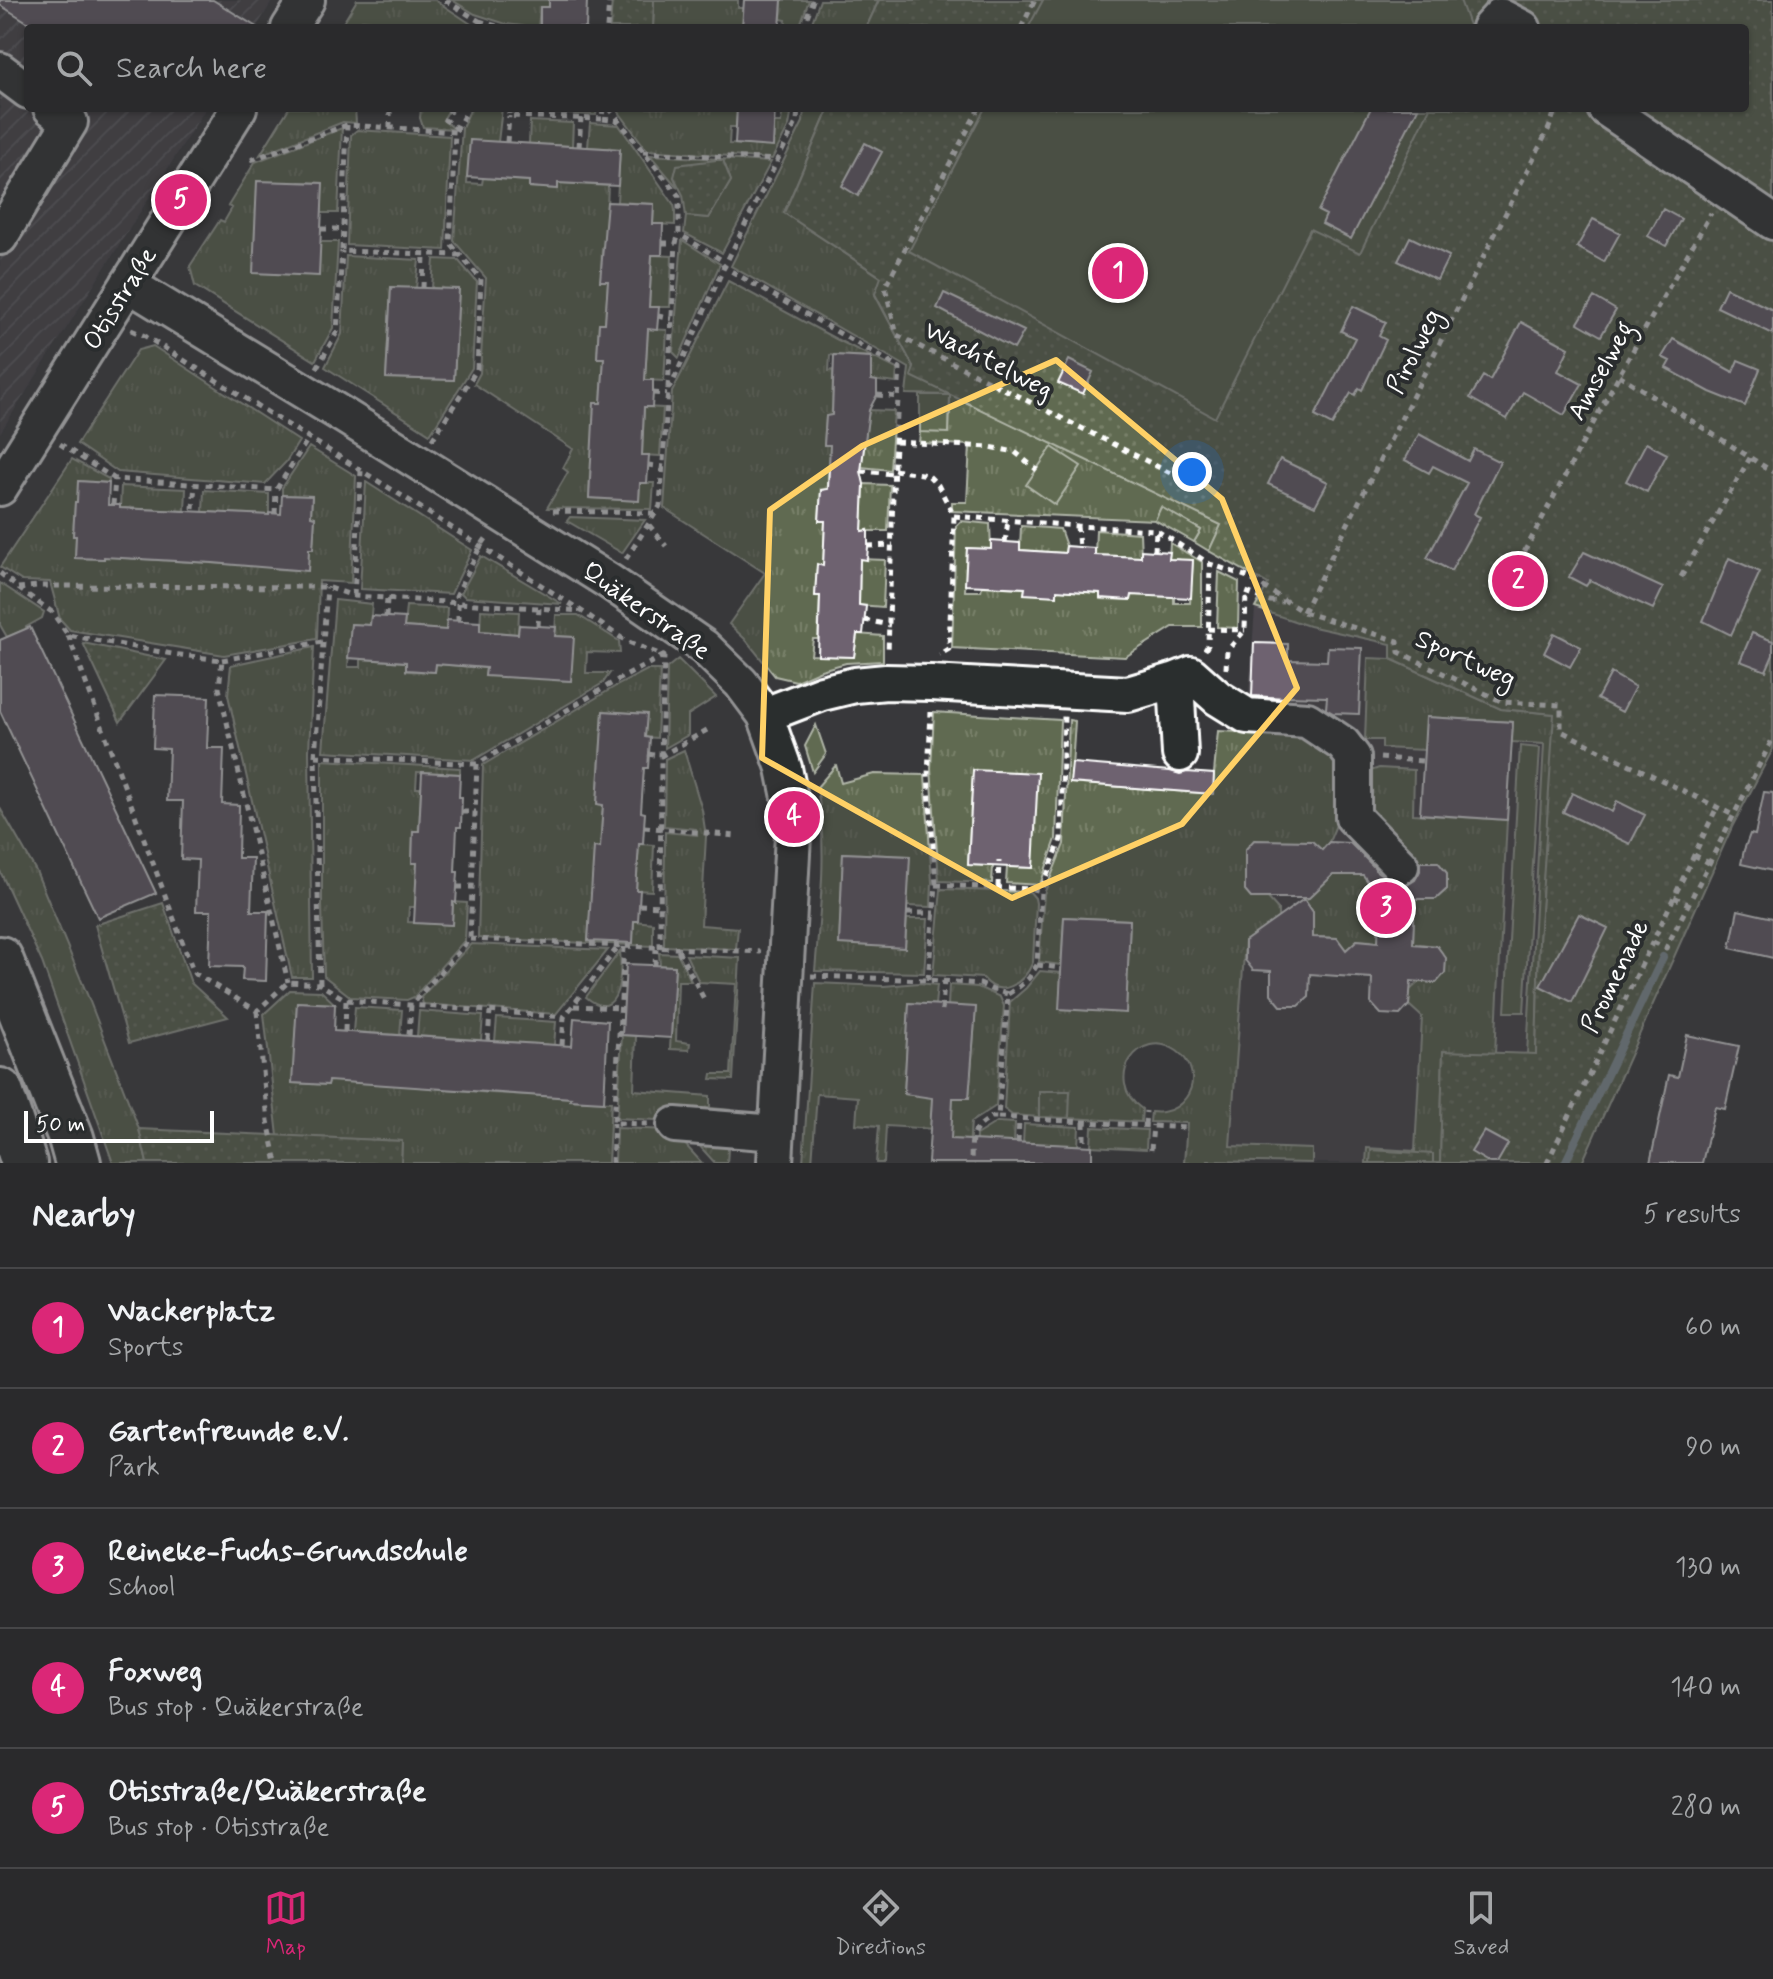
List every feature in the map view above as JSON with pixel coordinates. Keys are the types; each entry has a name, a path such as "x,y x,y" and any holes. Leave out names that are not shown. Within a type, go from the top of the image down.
{"highway":[{"path":"0,959 78,1163"},
{"path":"0,1091 24,1163"}],"street":[{"path":"292,24 307,0"},
{"path":"1493,24 1500,16 1515,24"},
{"path":"0,70 24,88"},
{"path":"0,237 70,122 56,112"},
{"name":"Otisstraße","path":"0,488 236,112"},
{"path":"1611,112 1773,222"},
{"name":"Quäkerstraße","path":"128,284 622,590 704,647 724,664 753,698 765,715 784,768 794,817 776,1148"},
{"path":"765,715 822,693 931,671 1064,691 1128,694 1184,677 1247,716 1307,720 1343,744 1353,757 1353,817 1401,866"},
{"path":"1180,754 1184,677"},
{"path":"675,1125 776,1148"}],"path":[{"path":"445,0 479,24"},
{"path":"607,24 609,0"},
{"path":"804,24 813,0"},
{"path":"1023,24 1035,0"},
{"path":"390,112 390,128"},
{"path":"450,112 445,120 456,130"},
{"path":"430,444 477,369 481,279 450,243 456,130 466,112"},
{"path":"507,142 509,112"},
{"path":"602,119 603,112"},
{"path":"612,112 679,196 660,506 619,570"},
{"path":"668,391 724,267 797,121 798,112"},
{"name":"Wachtelweg","path":"977,112 885,287 897,335 1202,489"},
{"name":"Pirolweg","path":"1303,612 1555,112"},
{"path":"509,116 619,121"},
{"path":"579,147 581,118"},
{"path":"251,160 347,125 456,130"},
{"path":"315,371 337,332 347,125"},
{"path":"643,152 777,160"},
{"name":"Amselweg","path":"1513,573 1619,375 1713,209 1719,185"},
{"path":"321,229 342,229"},
{"path":"679,234 720,259 724,267 900,368 887,661"},
{"path":"662,243 676,243"},
{"path":"342,251 460,255"},
{"path":"423,288 424,254"},
{"path":"658,316 672,319"},
{"path":"130,329 361,471 626,641 666,654"},
{"path":"1619,375 1773,472"},
{"path":"653,393 668,391"},
{"path":"877,395 899,397"},
{"path":"275,514 276,490 308,439"},
{"path":"57,441 115,479 276,490"},
{"path":"896,442 990,447 1015,452 1037,470"},
{"path":"1681,577 1750,458"},
{"path":"648,465 664,467"},
{"path":"354,596 361,471"},
{"path":"861,471 928,475 938,485 954,516 949,649 931,671 928,775 936,885 928,980"},
{"path":"113,505 115,479"},
{"path":"193,509 195,484"},
{"path":"551,511 656,513"},
{"path":"954,516 1156,530 1155,551"},
{"path":"1005,542 1008,521"},
{"path":"649,525 666,546"},
{"path":"1077,526 1079,547"},
{"path":"458,621 456,596 480,547 494,528"},
{"name":"Sportweg","path":"1156,530 1210,564 1248,577 1303,612 1398,641 1399,652 1503,702 1561,705 1561,731 1733,815"},
{"path":"868,546 893,545"},
{"path":"1210,564 1208,629 1245,630"},
{"path":"0,573 52,612 68,635 194,973 257,1011"},
{"path":"18,588 327,587 354,596 583,612"},
{"path":"320,984 315,756 327,587"},
{"path":"1225,703 1227,651 1245,630 1246,592 1270,601 1284,602"},
{"path":"386,617 387,598"},
{"path":"538,626 539,608"},
{"path":"864,620 890,625"},
{"path":"68,635 222,660 322,642"},
{"path":"655,965 660,906 661,756 666,654"},
{"path":"315,756 477,764 666,654"},
{"path":"222,660 219,688 288,982"},
{"path":"807,976 980,984 1008,994 1029,978 1037,965 1041,891 1061,839 1064,691"},
{"path":"648,754 661,756 707,730"},
{"path":"1653,942 1666,948 1773,738"},
{"path":"1383,759 1423,761"},
{"path":"409,1035 411,1005 470,939 477,764"},
{"name":"Promenade","path":"1547,1163 1717,807"},
{"path":"462,812 476,812"},
{"path":"644,827 736,836"},
{"path":"1694,855 1709,863"},
{"path":"998,887 999,861"},
{"path":"936,885 1041,891"},
{"path":"457,887 472,887"},
{"path":"1674,897 1688,904"},
{"path":"639,905 660,906"},
{"path":"907,913 935,913"},
{"path":"470,939 767,953"},
{"path":"562,1045 564,1017 620,947"},
{"path":"612,1163 620,947"},
{"path":"678,950 704,999"},
{"path":"1037,965 1061,968"},
{"path":"942,1010 944,981"},
{"path":"257,1011 288,982 320,984 346,1000 564,1017"},
{"path":"998,1117 1008,994"},
{"path":"345,1031 346,1000"},
{"path":"573,1006 620,1008"},
{"path":"257,1011 268,1121 277,1163"},
{"path":"488,1040 490,1012"},
{"path":"1145,1125 1146,1111"},
{"path":"971,1163 973,1133 991,1117 1187,1128"},
{"path":"1018,1143 1019,1119"},
{"path":"1084,1122 1084,1146"},
{"path":"614,1123 675,1125"},
{"path":"1151,1150 1153,1125"}],"highlighted area":[{"path":"1056,360 1222,499 1297,688 1182,824 1012,898 762,758 770,510 862,446"}],"shaded area":[{"path":"0,0 273,0 258,24 24,24 24,112 203,112 0,433"},
{"path":"1255,608 1309,626 1392,644 1555,714 1543,873 1536,1055 1443,1052 1440,1163 1208,1163"}],"green space":[{"path":"357,0 435,0 471,24 384,24 362,20 362,24 342,24"},
{"path":"452,0 549,0 549,7 540,7 538,24 506,24 475,14"},
{"path":"612,0 654,0 653,24 610,24"},
{"path":"654,0 738,0 738,8 744,8 742,24 653,24"},
{"path":"782,0 809,0 800,24 786,24 786,20 781,19"},
{"path":"820,0 879,0 868,24 811,24"},
{"path":"879,0 1773,0 1773,749 1732,827 1582,1163 1440,1163 1443,1051 1536,1054 1539,943 1554,714 1501,709 1391,659 1391,644 1309,626 1255,608 1268,584 1209,551 1221,525 911,376 914,368 875,294 881,277 784,213 827,112 1749,112 1749,24 868,24"},
{"path":"1043,0 1460,0 1469,24 1030,24"},
{"path":"287,112 355,112 356,123 343,122 260,155"},
{"path":"421,112 448,112 443,120 455,129 423,127"},
{"path":"469,112 502,112 498,142 470,141 467,183 482,184 483,178 529,181 529,187 558,189 558,183 608,186 609,247 602,247 601,280 608,281 605,323 599,323 597,357 604,358 601,403 594,403 593,432 598,470 590,470 589,498 639,501 640,483 654,483 652,509 547,508 568,472 563,468 573,449 474,384 480,373 486,278 454,241 462,128"},
{"path":"513,112 596,112 596,115"},
{"path":"619,112 737,112 736,127 730,127 729,144 772,146 774,123 781,123 782,114 791,115 789,126 772,159 647,150"},
{"path":"804,112 827,112 784,213 882,278 875,295 914,368 912,376 1222,525 1209,551 1194,542 1201,530 1161,508 1155,520 952,511 952,502 967,502 970,445 919,443 920,432 949,432 950,395 906,394 909,368 731,266 803,122"},
{"path":"983,112 1428,112 1360,253 1310,229 1215,418 909,251"},
{"path":"530,121 573,123 572,146 529,144"},
{"path":"590,123 619,125 674,205 675,225 653,224 654,204 617,202 620,149 588,147"},
{"path":"342,128 338,213 322,213 322,183 299,182 298,187 320,242 338,242 333,328 315,361 195,286 190,266 220,220 224,222 232,208 228,206 255,162"},
{"path":"357,130 450,136 445,250 347,245 351,135"},
{"path":"650,155 771,162 722,253 684,233 686,216 709,218 731,181 723,160 674,177 678,188"},
{"path":"723,160 731,181 709,218 686,216 683,195 674,177 677,165"},
{"path":"682,240 720,264 679,358 673,352"},
{"path":"652,255 672,256 670,307 649,307"},
{"path":"346,256 419,260 416,288 391,288 386,378 454,380 459,290 432,288 434,259 458,260 477,282 472,368 430,434 325,367 342,334"},
{"path":"728,281 897,369 896,383 871,380 871,357 830,355 829,371 833,370 832,415 826,416 824,444 830,445 828,489 821,490 819,521 825,521 823,566 817,565 815,595 820,596 818,639 813,639 811,655 854,657 857,634 883,636 883,661 846,663 796,681 775,676 729,624 765,573 664,508 672,392"},
{"path":"648,329 667,330 664,381 645,380"},
{"path":"153,346 299,441 286,462 265,484 118,472 77,444 138,350"},
{"path":"920,395 950,395 949,433 920,432"},
{"path":"644,407 663,408 660,456 642,455"},
{"path":"869,410 894,411 890,470 861,467"},
{"path":"309,447 356,476 351,583 319,581 317,639 224,655 70,630 60,619 50,582 22,581 0,567 72,459 109,479 109,483 79,481 73,536 76,536 75,558 103,559 104,551 122,558 261,566 278,560 278,569 308,571 315,517 311,516 312,496 282,495 282,488"},
{"path":"1052,447 1081,466 1055,505 1026,485"},
{"path":"366,482 472,550 451,594 360,589"},
{"path":"864,484 890,485 888,531 862,531"},
{"path":"121,486 186,489 185,511 120,508"},
{"path":"204,490 269,494 269,515 203,512"},
{"path":"1161,507 1201,530 1194,542 1155,520"},
{"path":"570,517 645,520 622,553 567,521"},
{"path":"961,521 990,524 991,549 967,548 965,591 981,591 982,586 1025,588 1024,593 1057,595 1057,590 1100,593 1100,599 1131,600 1132,595 1174,597 1174,603 1190,603 1193,561 1169,559 1170,543 1202,562 1202,627 1173,627 1125,657 952,648 956,526"},
{"path":"1021,526 1060,529 1066,546 1065,553 1020,550"},
{"path":"1096,530 1140,533 1141,557 1095,555"},
{"path":"481,556 562,604 465,597 461,593"},
{"path":"860,559 885,560 883,607 859,605"},
{"path":"1219,572 1239,582 1238,628 1217,627"},
{"path":"0,583 44,612 42,618 7,637 0,625"},
{"path":"335,600 372,604 370,625 351,624 348,667 361,667 361,659 406,662 406,671 435,672 436,664 486,668 485,676 552,672 552,680 570,681 573,637 555,636 556,615 578,615 619,641 620,653 587,652 586,673 610,673 603,683 474,760 323,751"},
{"path":"406,606 447,608 446,630 404,627"},
{"path":"481,610 519,612 518,634 480,631"},
{"path":"83,643 166,660 120,722"},
{"path":"314,647 309,751 312,977 292,977 228,695 231,665"},
{"path":"1368,658 1391,659 1501,709 1555,714 1539,943 1536,1055 1527,1054 1544,744 1512,742 1513,722 1427,717 1424,750 1382,748 1382,740 1365,740"},
{"path":"678,659 716,697 688,715 688,735 665,748 667,668"},
{"path":"647,670 660,670 657,738 645,737 646,714 603,711 597,804 603,805 600,848 595,847 588,940 632,943 634,921 653,923 653,946 478,938 483,765"},
{"path":"934,712 1060,720 1056,839 1040,885 1006,883 1007,867 1033,868 973,770 968,864 993,866 992,883 939,881 931,768"},
{"path":"1069,720 1075,721 1071,783 1212,794 1218,731 1310,735 1344,772 1343,808 1329,842 1322,850 1245,850 1245,891 1251,898 1268,898 1278,909 1278,924 1245,941 1230,1146 1312,1149 1312,1163 1184,1163 1187,1123 1150,1122 1151,1112 1170,1110 1182,1103 1191,1085 1191,1071 1186,1060 1177,1051 1163,1045 1150,1045 1139,1050 1130,1059 1125,1071 1125,1084 1130,1097 1142,1109 1141,1122 1069,1118 1069,1091 1039,1091 1039,1117 1012,1115 1004,1109 1010,1002 1040,971 1061,973 1060,1009 1126,1012 1130,920 1064,917 1061,965 1039,962 1044,894 1064,844"},
{"path":"816,725 826,754 813,772 805,746"},
{"path":"1520,746 1540,748 1524,1012 1505,1012"},
{"path":"684,750 702,810 706,836 701,925 738,928 736,949 664,946 665,832 697,835 696,829 664,826 665,759"},
{"path":"322,760 460,768 460,774 417,772 416,788 421,788 419,831 413,831 412,863 417,863 415,907 409,907 408,922 452,925 453,902 467,903 465,940 414,997 407,1000 351,997 324,976"},
{"path":"836,765 841,783 874,774 925,775 931,907 907,906 909,856 843,853 839,943 905,948 907,919 928,919 924,973 815,971 823,856 817,787"},
{"path":"1379,768 1414,770 1413,814 1507,820 1495,1053 1443,1052 1440,1163 1366,1163 1367,1148 1415,1151 1422,1017 1409,1005 1410,990 1419,982 1436,983 1445,964 1437,946 1420,944 1411,954 1412,899 1436,899 1447,889 1447,873 1437,862 1417,862 1363,816 1365,773"},
{"path":"0,808 36,871 87,994 139,1129 147,1163 113,1163 42,962 0,871"},
{"path":"639,844 654,845 652,891 636,890"},
{"path":"1333,875 1363,875 1388,909 1379,918 1378,933 1390,942 1383,951 1371,941 1357,940 1346,950 1337,938 1320,937 1311,946 1313,912 1305,901"},
{"path":"941,889 1030,892 1035,898 1033,962 1018,982 997,988 983,978 933,975"},
{"path":"163,903 191,983 228,1017 129,1043 95,925"},
{"path":"471,944 608,950 556,1014 423,1004 421,997"},
{"path":"620,951 617,992 606,1005 598,1004 586,997"},
{"path":"659,953 678,954 691,981 678,981 676,1041 690,1043 689,1050 670,1049 675,967 660,965"},
{"path":"686,955 740,958 733,1080 711,1079 712,1074 731,1074 736,984 699,982"},
{"path":"815,983 937,985 935,1005 909,1003 904,1094 921,1096 969,1098 976,1008 948,1006 949,985 978,987 1000,997 1004,1006 996,1106 971,1122 968,1163 950,1163 951,1130 886,1126 884,1163 876,1163 879,1126 856,1124 858,1097 817,1094 812,1163 803,1163"},
{"path":"290,990 321,991 335,1004 297,1002 293,1083 328,1085 329,1075 492,1093 550,1096 571,1091 571,1100 611,1102 608,1163 401,1163 402,1141 278,1136 264,1014"},
{"path":"355,1007 402,1010 400,1035 353,1032"},
{"path":"419,1011 483,1016 481,1040 417,1036"},
{"path":"497,1018 556,1022 554,1045 495,1041"},
{"path":"622,1035 636,1036 634,1090 710,1096 710,1108 731,1110 727,1163 715,1163 677,1121 617,1118"},
{"path":"1039,1091 1070,1091 1069,1118 1039,1117"},
{"path":"997,1122 1015,1123 1014,1143 975,1163 976,1135"},
{"path":"1024,1124 1079,1127 1078,1146 1023,1143"},
{"path":"1092,1127 1147,1130 1146,1149 1091,1146"},
{"path":"616,1128 672,1130 702,1163 615,1163"},
{"path":"139,1129 402,1141 401,1163 147,1163"},
{"path":"1371,1150 1433,1154 1433,1163 1370,1163"}],"building":[{"path":"0,0 213,0 252,24 31,24 0,5"},
{"path":"549,0 587,0 586,24 540,24 540,7 549,7"},
{"path":"744,0 782,0 780,24 742,24"},
{"path":"737,112 775,112 773,147 735,144"},
{"path":"1369,112 1416,112 1351,239 1322,224 1326,215 1318,211"},
{"path":"470,140 620,149 618,186 558,183 558,189 529,187 529,181 467,177"},
{"path":"865,143 882,152 858,196 842,186"},
{"path":"257,181 323,183 319,276 253,273"},
{"path":"607,202 654,204 653,224 663,224 662,255 652,255 649,307 659,307 657,330 648,329 645,380 653,380 653,393 652,407 644,407 642,455 649,455 647,483 640,483 639,501 589,498 594,403 601,403 604,358 597,358 599,323 605,323 608,281 600,281"},
{"path":"1663,209 1681,219 1666,246 1648,236"},
{"path":"1593,219 1620,233 1604,262 1577,247"},
{"path":"1410,237 1449,256 1437,280 1398,261"},
{"path":"391,287 459,289 454,380 386,378"},
{"path":"1726,288 1773,310 1773,334 1717,307"},
{"path":"944,293 1024,331 1014,349 937,308"},
{"path":"1594,297 1616,310 1601,336 1578,323"},
{"path":"1353,306 1386,322 1379,336 1386,340 1362,390 1359,388 1355,395 1351,393 1332,425 1315,416 1355,338 1341,331"},
{"path":"1521,322 1569,348 1558,371 1582,384 1564,415 1523,392 1507,419 1470,398 1483,376 1490,380"},
{"path":"1673,339 1733,372 1738,360 1760,369 1745,406 1710,392 1666,368 1670,361 1662,357"},
{"path":"834,355 871,357 871,380 877,381 877,395 869,410 861,471 864,484 862,531 868,530 868,546 867,560 860,559 859,605 866,606 863,634 857,634 854,657 818,656 820,596 815,596 817,564 823,566 825,521 819,521 821,490 828,489 830,445 824,445 826,416 832,415"},
{"path":"1069,360 1093,372 1083,394 1058,383"},
{"path":"1419,434 1468,461 1474,449 1500,462 1474,514 1480,517 1451,571 1427,558 1467,483 1433,466 1429,473 1405,460"},
{"path":"1646,443 1667,454 1647,492 1626,481"},
{"path":"1280,459 1328,482 1315,506 1268,484"},
{"path":"78,481 109,483 108,505 120,505 120,508 269,515 281,514 282,495 312,496 311,516 315,517 308,571 213,563 75,558 76,536 73,536"},
{"path":"991,541 1020,543 1020,550 1065,553 1066,546 1095,548 1095,555 1141,557 1141,550 1170,552 1169,559 1193,560 1191,598 1132,595 1131,600 1100,598 1100,593 1057,590 1057,596 1024,594 1025,588 965,585 967,548 991,549"},
{"path":"1584,552 1663,588 1653,609 1590,580 1586,586 1569,577"},
{"path":"1729,558 1760,572 1731,635 1703,621"},
{"path":"371,616 405,618 404,627 446,630 447,620 480,622 480,631 518,634 519,625 556,627 555,636 574,637 571,681 485,676 486,668 436,664 435,672 406,670 406,662 348,658 351,624 370,625"},
{"path":"30,627 156,893 98,918 0,711 0,640"},
{"path":"1554,633 1581,647 1570,667 1544,653"},
{"path":"1752,633 1773,641 1773,655 1766,671 1740,661"},
{"path":"1254,643 1288,644 1288,660 1327,661 1328,647 1362,648 1359,714 1333,713 1326,709 1327,697 1252,696"},
{"path":"1611,673 1635,687 1622,712 1597,699"},
{"path":"155,695 209,697 207,748 224,748 222,804 239,805 238,858 253,858 251,911 268,911 266,981 242,980 243,967 209,966 211,911 196,911 198,860 181,859 183,801 167,801 169,749 153,748"},
{"path":"603,711 647,714 645,737 650,738 648,768 644,768 641,812 645,813 643,844 639,844 636,890 640,890 633,943 588,941 594,847 600,848 603,805 597,804"},
{"path":"1426,717 1513,722 1507,820 1420,814"},
{"path":"1072,763 1180,774 1214,774 1213,794 1070,783"},
{"path":"973,770 1038,773 1033,868 968,865"},
{"path":"422,772 460,774 461,827 457,827 455,872 458,872 452,925 414,923 417,863 412,863 413,831 419,831"},
{"path":"1764,792 1773,793 1773,871 1741,864 1750,834 1755,835"},
{"path":"1572,793 1612,812 1617,801 1645,815 1630,844 1563,812"},
{"path":"1254,840 1312,841 1322,850 1329,842 1350,843 1375,870 1396,885 1407,885 1415,880 1420,871 1420,862 1438,862 1447,873 1447,889 1436,899 1415,899 1413,944 1437,946 1446,958 1445,973 1436,983 1411,981 1409,1005 1400,1015 1381,1014 1371,1003 1372,978 1310,974 1309,997 1299,1006 1281,1006 1271,994 1271,971 1253,970 1245,960 1245,941 1304,899 1313,912 1313,937 1337,938 1346,950 1357,940 1378,942 1379,918 1388,909 1363,875 1333,875 1309,898 1251,898 1245,891 1245,850"},
{"path":"843,853 910,856 905,948 839,944"},
{"path":"1738,910 1773,918 1773,958 1730,948"},
{"path":"1579,914 1608,928 1572,1002 1540,986"},
{"path":"1064,917 1130,920 1126,1013 1059,1009"},
{"path":"626,964 675,966 671,1038 622,1035"},
{"path":"297,1002 335,1004 334,1031 572,1046 574,1018 608,1021 604,1102 329,1081 328,1085 292,1083"},
{"path":"909,1003 976,1007 969,1098 953,1098 951,1139 1092,1146 1092,1163 928,1163 932,1098 904,1094"},
{"path":"1687,1035 1739,1046 1725,1109 1715,1107 1702,1163 1650,1163 1669,1075 1678,1077"},
{"path":"1484,1131 1508,1144 1497,1163 1490,1163 1471,1152"}],"waterway":[{"path":"1565,1163 1663,957"}],"place":[{"name":"Otisstraße/Quäkerstraße","path":"181,200"},
{"name":"Wackerplatz","path":"1118,273"},
{"name":"Gartenfreunde e.V.","path":"1518,581"},
{"name":"Foxweg","path":"794,817"},
{"name":"Reineke-Fuchs-Grundschule","path":"1386,908"}]}
